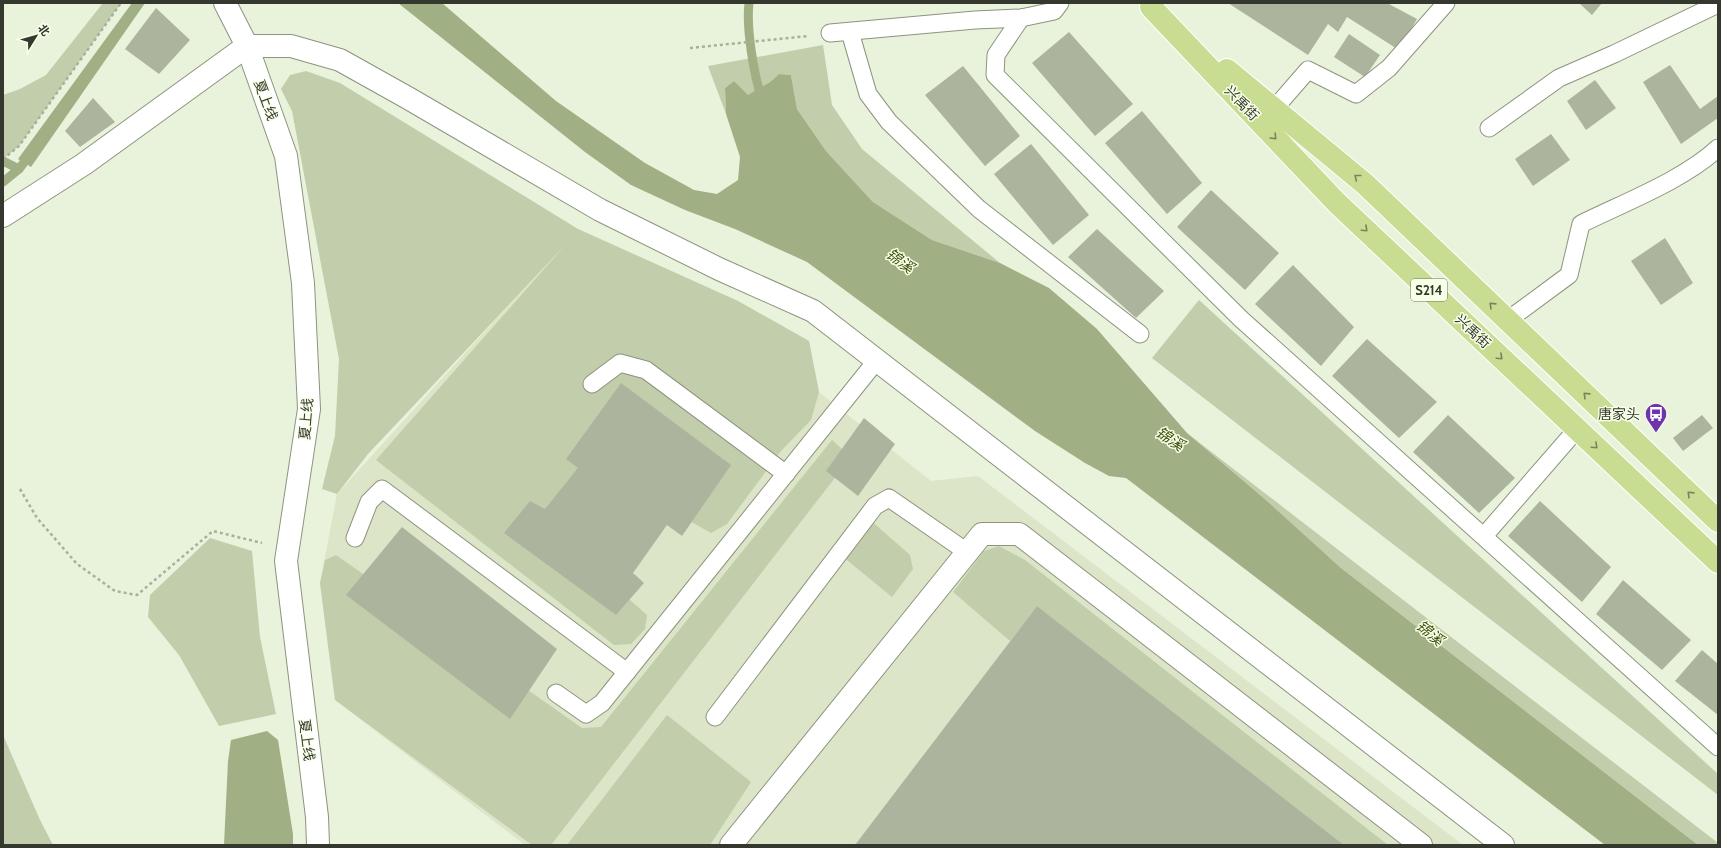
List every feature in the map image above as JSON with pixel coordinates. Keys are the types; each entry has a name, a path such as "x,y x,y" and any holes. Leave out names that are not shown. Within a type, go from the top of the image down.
{"main road":[{"name":"兴禹街","path":"1148,5 1365,184 1718,521"},
{"name":"兴禹街","path":"1148,5 1337,203 1718,562"}],"street":[{"name":"夏上线","path":"226,5 247,46 286,156 303,283 309,409 286,561 317,817 318,845"},
{"path":"3,216 84,164 247,46 291,46 340,60 600,210 719,269 813,311 1503,845"},
{"path":"730,845 982,534 1020,534 1421,845"}],"lane":[{"path":"830,33 975,20 1021,18 1054,11 1060,3"},
{"path":"1274,109 1308,70 1356,94 1389,68 1446,3"},
{"path":"1489,128 1558,78 1614,54 1718,4"},
{"path":"1021,18 996,55 995,75 1241,319 1718,747"},
{"path":"850,32 868,94 889,122 979,209 1140,334"},
{"path":"1508,320 1569,275 1581,224 1676,177 1710,155 1718,148"},
{"path":"556,693 586,714 602,703 877,360"},
{"path":"592,384 620,363 646,370 786,474"},
{"path":"1484,536 1577,429"},
{"path":"355,538 369,502 382,490 627,672"},
{"path":"715,717 875,506 888,498 967,552"}],"path":[{"path":"3,159 19,146 121,3"},
{"path":"690,48 830,33"},
{"path":"20,489 37,518 77,564 114,591 137,596 213,531 288,549"}],"shaded area":[{"path":"103,3 121,3 19,146 3,159 3,95 20,89 46,75"},
{"path":"823,45 832,105 862,149 1000,263 932,240 873,202 826,151 797,109 791,75 779,74 770,82 748,96 734,81 725,88 726,114 708,66"},
{"path":"306,71 340,83 578,229 738,301 809,341 819,392 811,420 781,451 727,524 711,533 665,507 611,583 647,615 645,629 631,644 614,645 376,460 566,244 368,454 337,494 322,489 335,436 339,359 292,111 281,89 290,75"},
{"path":"578,229 738,301 809,341 819,392 931,481 978,476 1463,845 525,845 335,700 320,583 337,494"},
{"path":"1199,300 1718,774 1718,795 1152,358"},
{"path":"1187,433 1718,843 1718,845 1698,845 1341,568 1266,500"},
{"path":"832,440 851,457 551,845 532,845 335,700 320,583 325,560 336,555 582,728 601,727"},
{"path":"869,519 910,555 913,569 892,597 842,556"},
{"path":"210,538 252,551 260,637 276,714 219,726 179,655 148,617 150,595"},
{"path":"999,546 1025,560 1388,845 1344,845 1037,606 1010,641 953,592 984,551"},
{"path":"667,715 751,782 710,845 567,845"},
{"path":"3,735 40,820 53,845 3,845"}],"water":[{"path":"132,3 145,3 31,167 18,159"},
{"path":"398,3 442,3 556,101 645,163 694,190 717,194 738,180 740,157 726,114 725,88 734,81 748,95 770,82 779,74 791,75 797,109 826,151 873,202 932,240 1000,263 1049,288 1097,329 1187,433 1266,500 1341,568 1698,845 1605,845 1126,478 1109,476 1085,463 1035,431 807,262 735,229 685,210 631,185 585,152"},
{"path":"267,731 278,740 293,834 293,845 224,845 228,761 231,740"}],"building":[{"path":"1228,3 1387,3 1417,19 1399,50 1347,17 1338,32 1328,24 1308,55"},
{"path":"1579,3 1602,3 1592,15"},
{"path":"156,8 190,40 159,74 125,49"},
{"path":"1069,32 1133,104 1095,136 1032,63"},
{"path":"1349,34 1380,55 1365,77 1334,57"},
{"path":"1670,65 1700,109 1718,96 1718,118 1681,144 1643,82"},
{"path":"963,66 1020,136 985,166 925,95"},
{"path":"1595,80 1616,108 1586,130 1567,101"},
{"path":"93,98 115,122 80,147 65,131"},
{"path":"1142,111 1202,183 1167,214 1105,143"},
{"path":"1551,134 1570,160 1533,186 1515,159"},
{"path":"1031,144 1089,215 1053,245 994,174"},
{"path":"1211,190 1279,253 1245,290 1177,227"},
{"path":"1097,229 1164,291 1136,318 1068,257"},
{"path":"1665,238 1693,283 1661,305 1631,261"},
{"path":"1293,265 1354,327 1321,366 1255,304"},
{"path":"1367,339 1437,402 1399,438 1332,376"},
{"path":"621,383 731,465 682,536 667,525 633,573 644,583 616,615 504,533 530,501 545,509 578,468 566,459"},
{"path":"1448,415 1515,478 1479,513 1413,452"},
{"path":"1702,415 1713,428 1683,451 1673,438"},
{"path":"864,418 895,444 858,496 826,471"},
{"path":"1540,501 1611,567 1582,602 1508,536"},
{"path":"402,527 557,649 510,719 346,595"},
{"path":"1623,580 1691,640 1662,670 1596,614"},
{"path":"1037,606 1344,845 855,845"},
{"path":"1702,650 1718,664 1718,715 1675,681"}],"waterway":[{"name":"锦溪","path":"749,3 748,14 751,52 762,100"},
{"path":"3,182 19,169 31,153"},
{"path":"3,161 19,169"}],"place":[{"name":"唐家头","path":"1656,434"}]}
